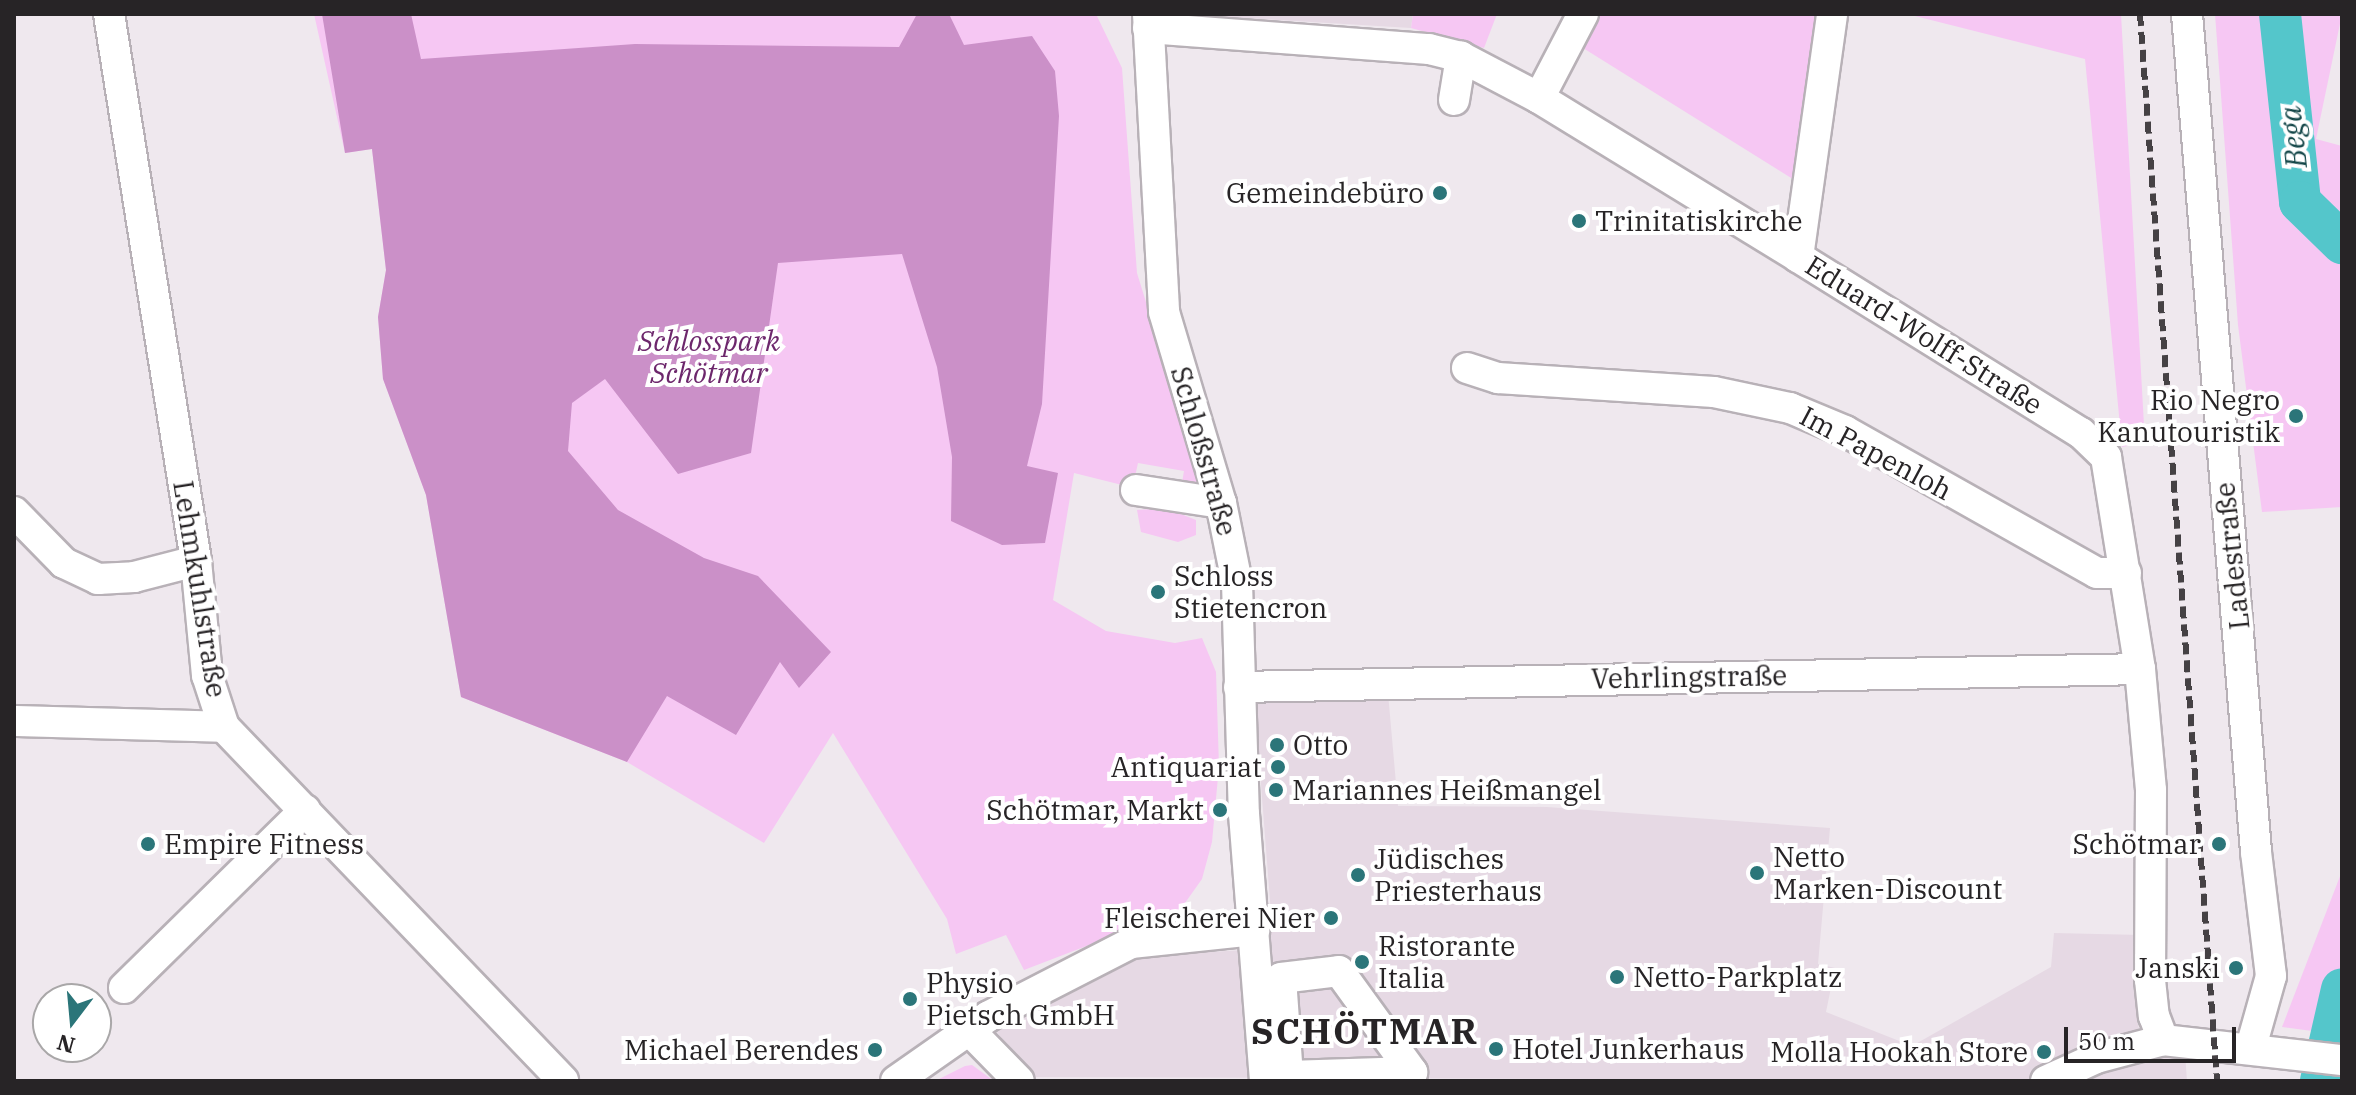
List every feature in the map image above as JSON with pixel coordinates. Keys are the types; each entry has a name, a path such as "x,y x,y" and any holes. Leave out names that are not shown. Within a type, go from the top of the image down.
{"street":[{"name":"Lehmkuhlstraße","path":"109,14 196,561 207,675 224,727 563,1081"},
{"path":"1539,98 1583,14"},
{"path":"1798,257 1832,14"},
{"name":"Ladestraße","path":"2187,14 2256,852 2271,976 2251,1047"},
{"name":"Eduard-Wolff-Straße","path":"1148,21 1280,27 1429,49 1461,57 1539,98 1798,257 2089,441 2106,457 2140,669 2151,790 2150,980 2154,1016 2163,1040"},
{"name":"Schloßstraße","path":"1148,21 1164,312 1221,503 1237,582 1239,687 1265,1081"},
{"path":"1454,100 1461,57"},
{"name":"Im Papenloh","path":"1467,368 1498,378 1714,392 1790,408 1845,431 2097,573 2126,573"},
{"path":"1136,490 1221,503"},
{"path":"14,512 64,563 98,579 134,577 196,561"},
{"name":"Vehrlingstraße","path":"1239,687 2140,669"},
{"path":"14,721 224,727"},
{"path":"124,988 305,810"},
{"path":"896,1081 969,1030 1131,943 1254,930"},
{"path":"1339,971 1412,1072 1288,1076 1281,978 1339,971"},
{"path":"969,1030 1019,1081"},
{"path":"2046,1081 2096,1058 2163,1040 2251,1047 2342,1060"}],"shaded area":[{"path":"1177,14 1413,14 1411,28"},
{"name":"Schötmar","path":"1388,693 1398,806 1547,807 1830,828 1818,964 1835,968 1826,1012 1912,1046 2051,967 2054,933 2141,935 2137,1019 2145,1058 2185,1053 2187,1081 1032,1077 997,1032 1130,956 1246,950 1271,913 1254,695"}],"green space":[{"name":"Schlosspark Schötmar","path":"314,14 1096,14 1122,68 1137,273 1202,484 1181,489 1184,471 1138,463 1134,481 1126,486 1074,473 1053,600 1106,631 1175,643 1202,638 1216,672 1219,766 1212,842 1202,879 1180,910 1024,970 1006,935 956,954 947,919 833,733 764,843 627,762 461,697 426,495 383,379 378,317 386,270 372,149 345,153"},
{"path":"322,14 411,14 421,59 635,44 899,47 917,14 949,14 964,45 1032,36 1055,71 1059,116 1042,404 1027,466 1058,473 1045,543 1002,545 951,521 952,457 937,367 902,254 778,263 751,453 678,474 605,379 572,403 568,451 618,510 704,558 758,576 831,652 799,688 780,662 736,735 667,696 627,762 461,697 426,495 383,379 378,317 386,270 372,149 345,153"},
{"path":"1413,14 1497,14 1484,48 1411,28"},
{"path":"1591,14 1823,14 1804,186 1575,43"},
{"path":"1907,14 2121,14 2145,443 2122,447 2085,59"},
{"path":"2215,14 2342,14 2316,139 2342,146 2342,507 2262,512 2238,325"},
{"path":"1166,508 1196,520 1196,535 1178,542 1141,532 1137,510"},
{"path":"2342,871 2342,1035 2282,1027"},
{"path":"972,1065 994,1081 935,1081 965,1066"}],"waterway":[{"name":"Bega","path":"2280,14 2300,202 2342,243"},
{"name":"Bega","path":"2321,1081 2342,989"}],"railway":[{"path":"2140,14 2217,1081"}],"place":[{"name":"Gemeindebüro","path":"1440,193"},
{"name":"Trinitatiskirche","path":"1579,221"},
{"name":"Rio Negro Kanutouristik","path":"2296,416"},
{"name":"Schloss Stietencron","path":"1158,592"},
{"name":"Otto","path":"1277,745"},
{"name":"Antiquariat","path":"1278,767"},
{"name":"Mariannes Heißmangel","path":"1276,790"},
{"name":"Schötmar, Markt","path":"1220,810"},
{"name":"Empire Fitness","path":"148,844"},
{"name":"Schötmar","path":"2219,844"},
{"name":"Netto Marken-Discount","path":"1757,873"},
{"name":"Jüdisches Priesterhaus","path":"1358,875"},
{"name":"Fleischerei Nier","path":"1331,918"},
{"name":"Ristorante Italia","path":"1362,962"},
{"name":"Janski","path":"2236,968"},
{"name":"Netto-Parkplatz","path":"1617,977"},
{"name":"Physio Pietsch GmbH","path":"910,999"},
{"name":"Hotel Junkerhaus","path":"1496,1049"},
{"name":"Michael Berendes","path":"875,1050"},
{"name":"Molla Hookah Store","path":"2044,1052"}],"district":[{"name":"SCHÖTMAR","path":"1365,1031"}]}
